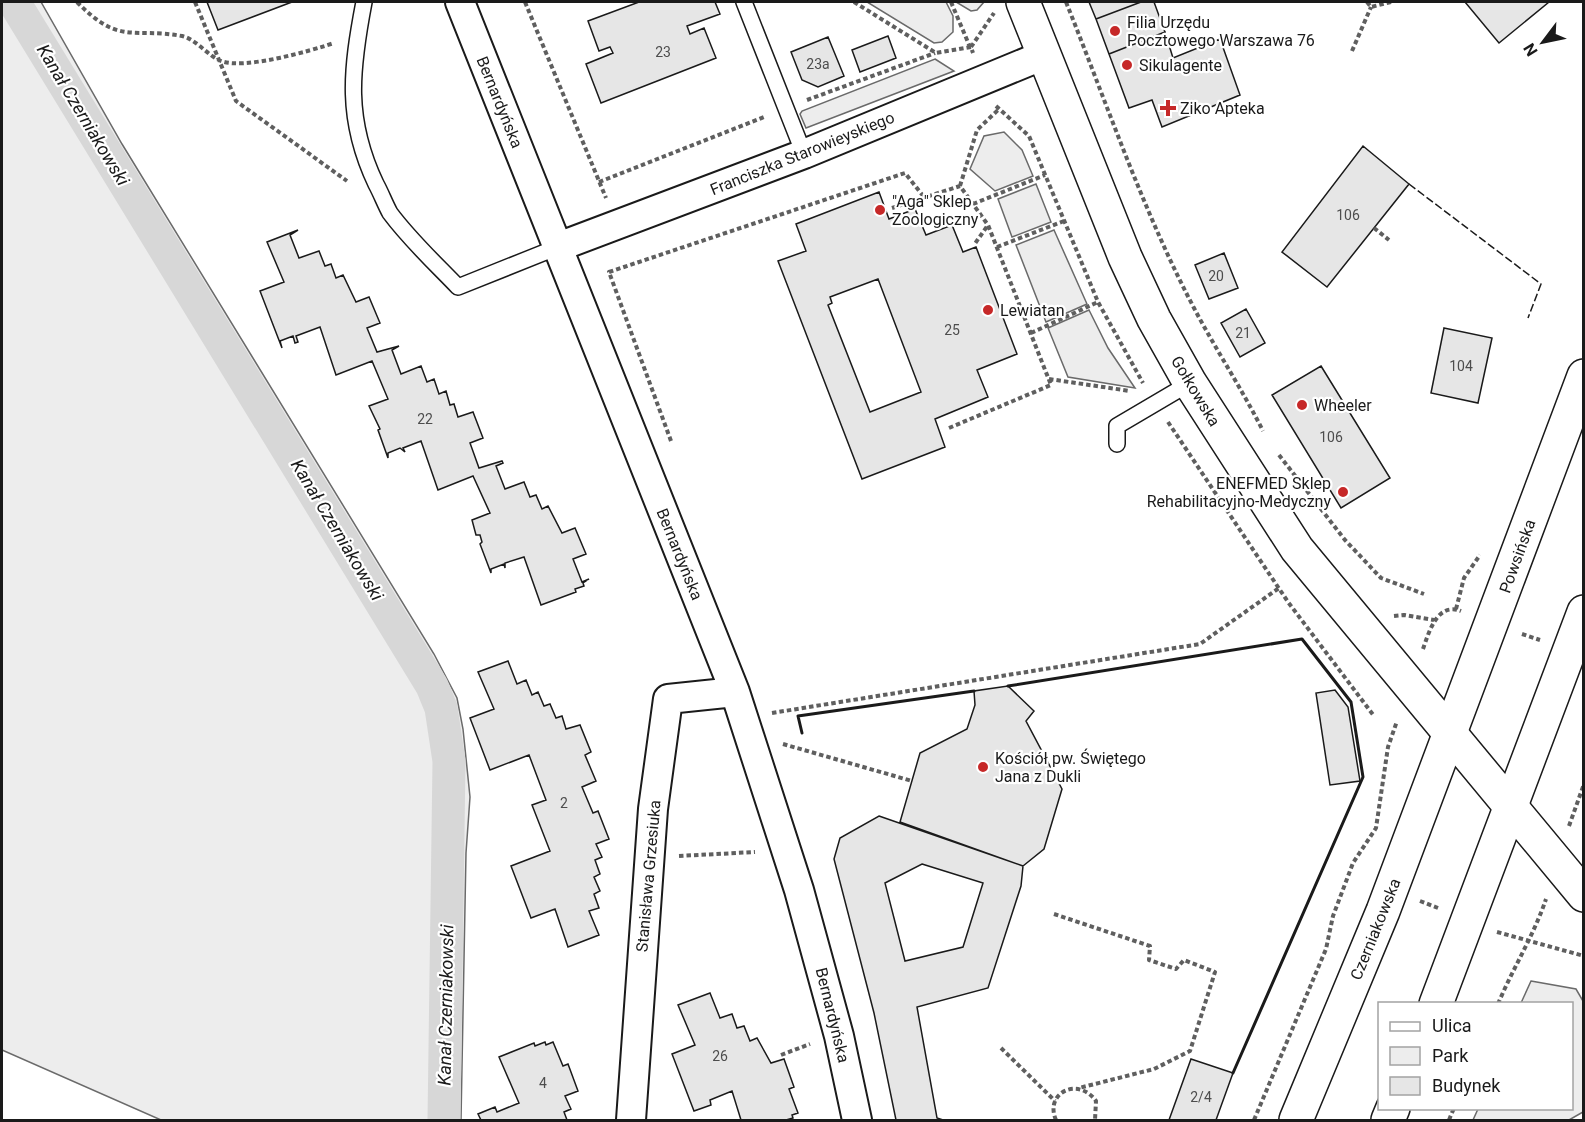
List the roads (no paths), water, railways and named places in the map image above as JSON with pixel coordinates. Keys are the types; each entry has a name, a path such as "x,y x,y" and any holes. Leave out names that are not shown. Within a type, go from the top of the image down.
{"main road":[{"name":"Gołkowska","path":"1009,6 1044,55 1125,257 1154,319 1190,384 1297,549 1584,895"},
{"name":"Powsińska","path":"1449,735 1584,376"},
{"path":"1437,1002 1584,612"},
{"name":"Czerniakowska","path":"1296,1120 1383,911 1449,735"}],"street":[{"name":"Bernardyńska","path":"460,2 742,715 785,846 839,1036 857,1120"},
{"name":"Franciszka Starowieyskiego","path":"558,247 804,154 1044,55"},
{"name":"Stanisława Grzesiuka","path":"631,1120 653,809 668,699 742,715"}],"lane":[{"path":"364,2 353,78 353,116 366,159 389,211 416,244 458,286 558,247"},
{"path":"744,2 804,154"},
{"path":"1117,444 1117,426 1190,384"}],"waterway":[{"name":"Kanał Czerniakowski","path":"14,2 432,686 441,708 449,761 444,1120"}],"place":[{"name":"Filia Urzędu Pocztowego Warszawa 76","path":"1115,31"},
{"name":"Sikulagente","path":"1127,65"},
{"name":"Ziko Apteka","path":"1168,108"},
{"name":"\"Aga\" Sklep Zoologiczny","path":"880,210"},
{"name":"Lewiatan","path":"988,310"},
{"name":"Wheeler","path":"1302,405"},
{"name":"ENEFMED Sklep Rehabilitacyjno-Medyczny","path":"1343,492"},
{"name":"Kościół pw. Świętego Jana z Dukli","path":"983,767"}]}
